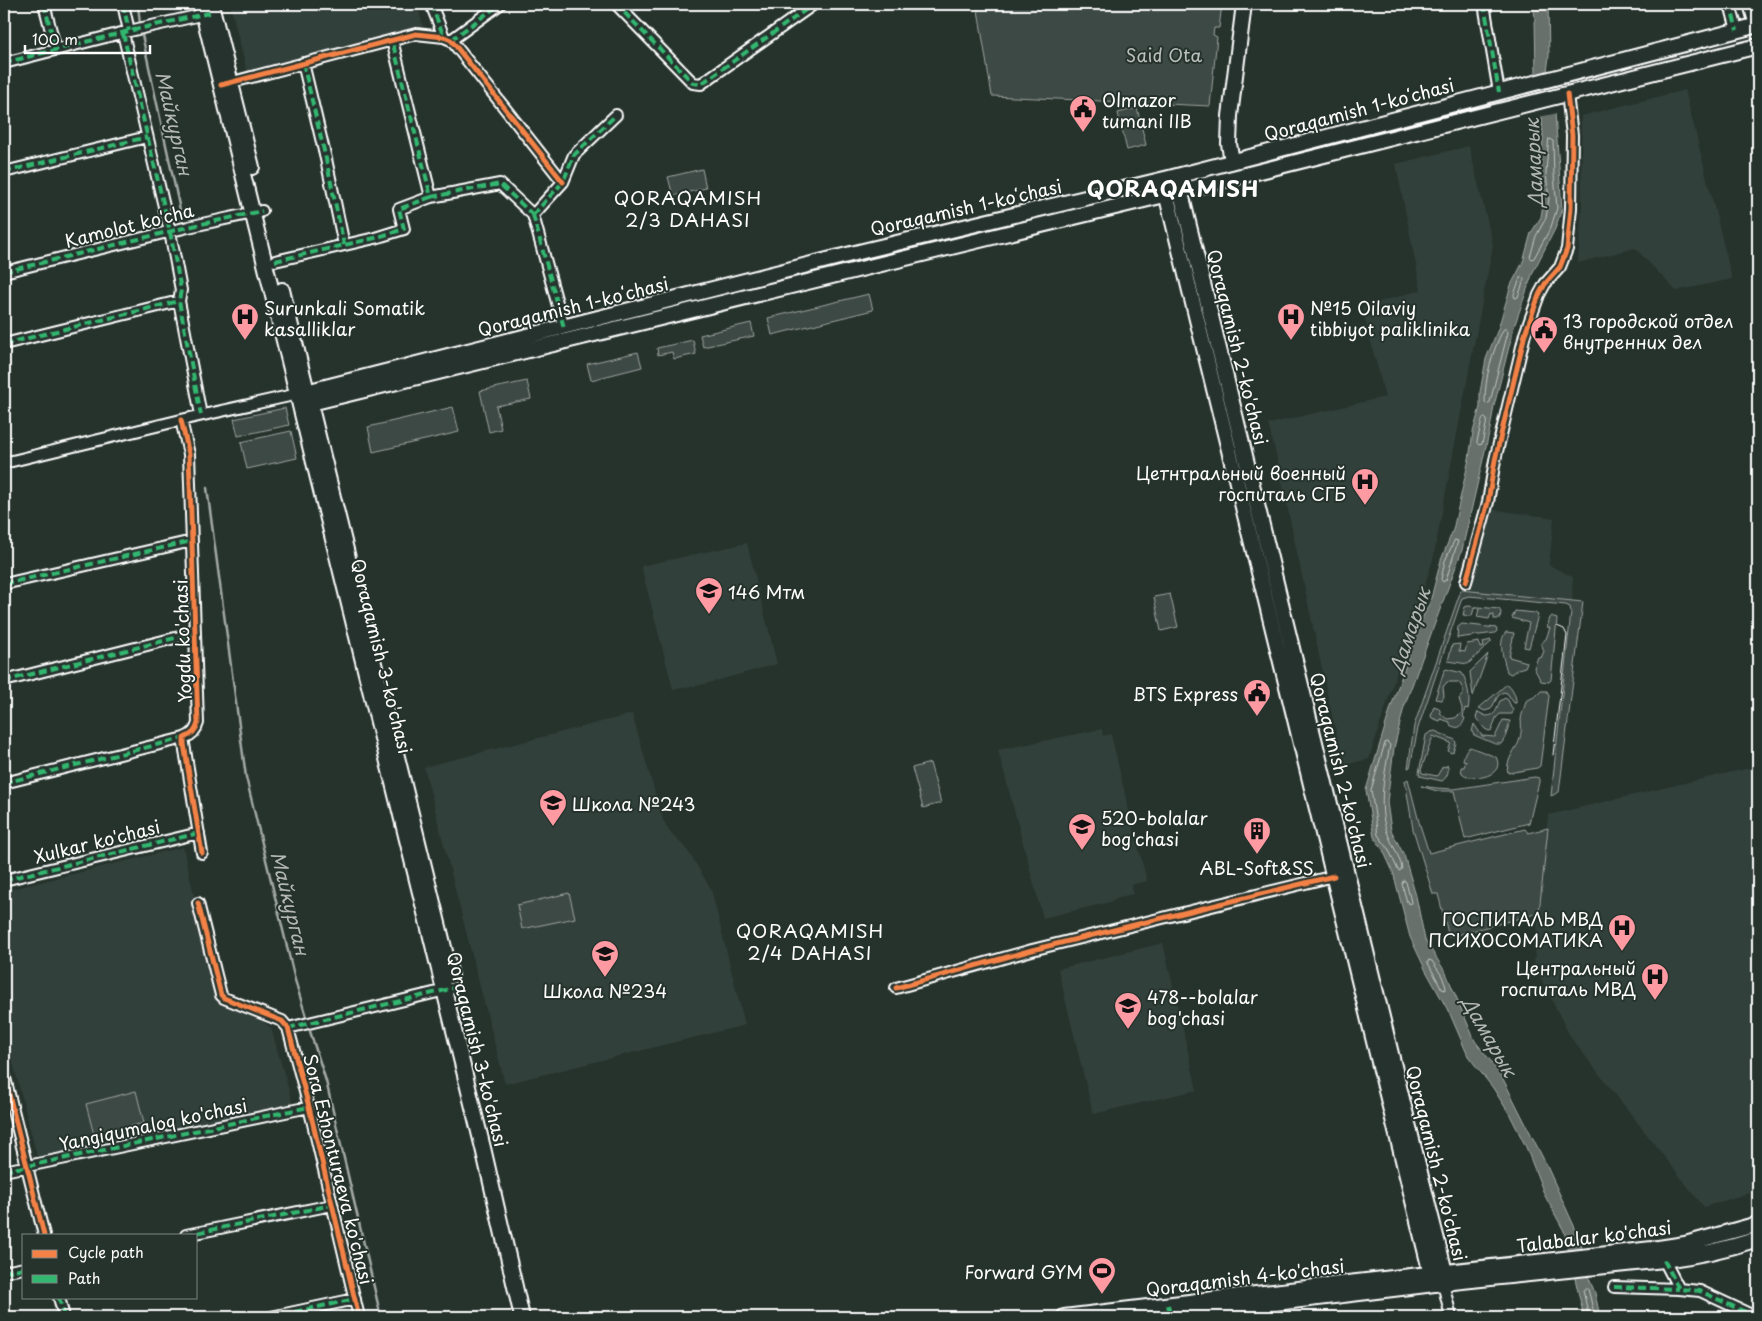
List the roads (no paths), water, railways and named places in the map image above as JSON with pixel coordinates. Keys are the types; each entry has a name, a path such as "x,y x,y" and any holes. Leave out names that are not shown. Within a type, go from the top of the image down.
{"main road":[{"path":"1232,162 1229,144 1230,116 1244,4"},
{"name":"Qoraqamish 3-ko'chasi","path":"207,8 306,396"},
{"name":"Qoraqamish 1-koʻchasi","path":"306,396 863,251 1232,162 1757,25"},
{"path":"1565,94 1758,46"},
{"name":"Qoraqamish 1-koʻchasi","path":"306,396 867,267 1181,191 1565,94"},
{"name":"Qoraqamish 2-ko'chasi","path":"1177,176 1236,446 1440,1276"},
{"name":"Qoraqamish 2-ko'chasi","path":"1163,179 1236,446"},
{"name":"Qoraqamish 3-ko'chasi","path":"258,212 275,261 449,989 522,1317"},
{"path":"863,251 867,267"},
{"name":"Qoraqamish 2-ko'chasi","path":"1330,834 1334,876 1440,1276"},
{"name":"Qoraqamish 3-ko'chasi","path":"449,989 483,1109 530,1317"},
{"name":"Talabalar ko'chasi","path":"1440,1276 1612,1259 1684,1244 1758,1224"},
{"name":"Talabalar ko'chasi","path":"1612,1259 1664,1260 1696,1256 1758,1239"},
{"name":"Qoraqamish 4-ko'chasi","path":"1064,1317 1167,1314 1440,1276"}],"street":[{"path":"44,4 56,50"},
{"path":"123,4 126,32 147,136 172,231 181,290 179,301 202,415"},
{"path":"431,4 448,38 563,182"},
{"path":"226,84 416,34 448,38 500,4"},
{"path":"616,4 693,83 701,84 814,4"},
{"path":"1484,4 1499,92"},
{"path":"1730,4 1737,30"},
{"path":"1749,4 1757,25"},
{"path":"4,64 151,26 207,8"},
{"path":"392,40 431,197"},
{"path":"304,63 344,245"},
{"path":"1466,582 1488,502 1495,460 1525,334 1542,290 1560,267 1568,249 1572,208 1572,135 1570,103 1565,94"},
{"path":"533,215 563,182 574,155 616,115"},
{"path":"4,172 147,136"},
{"path":"275,261 404,229 399,209 431,197 500,184 533,215 564,328"},
{"name":"Kamolot ko'cha","path":"4,272 258,212"},
{"path":"4,344 179,301"},
{"path":"4,463 202,415 306,396"},
{"name":"Yogdu ko'chasi","path":"181,420 189,454 198,723 197,729 184,738"},
{"path":"4,584 192,541"},
{"path":"4,682 195,633"},
{"path":"4,783 184,738 202,853"},
{"name":"Xulkar ko'chasi","path":"4,880 199,833"},
{"path":"896,988 1032,950 1334,876"},
{"path":"198,903 221,995 224,998 282,1022 288,1028 449,989"},
{"name":"Sora Eshonturaeva ko'chasi","path":"288,1028 309,1107 359,1317"},
{"path":"4,1074 44,1234"},
{"name":"Yangiqumaloq ko'chasi","path":"4,1171 309,1107"},
{"path":"191,1234 332,1205"},
{"path":"1664,1260 1678,1289"},
{"path":"4,1272 22,1268"},
{"path":"1440,1276 1451,1317"},
{"path":"1614,1287 1700,1290 1756,1317"},
{"path":"59,1298 64,1317"},
{"path":"271,1317 355,1299"}],"water":[{"path":"1533,4 1548,4 1549,56 1547,72 1555,113 1562,209 1555,229 1533,272 1514,327 1494,406 1462,550 1404,707 1394,748 1387,802 1391,830 1404,855 1416,896 1425,940 1446,973 1475,1041 1500,1073 1546,1164 1580,1239 1600,1317 1584,1317 1564,1231 1545,1196 1526,1147 1510,1115 1493,1088 1468,1056 1450,1014 1410,937 1393,872 1383,850 1374,837 1366,790 1391,707 1421,621 1430,602 1441,560 1453,530 1480,407 1480,392 1486,359 1498,329 1511,285 1523,262 1531,233 1541,217 1544,198 1541,174 1543,138 1536,74"}],"waterway":[{"name":"Майкурган","path":"138,4 140,25"},
{"name":"Майкурган","path":"141,30 182,219"},
{"name":"Майкурган","path":"207,488 246,777 295,980 307,1020"},
{"name":"Майкурган","path":"308,1025 326,1081 381,1317"}],"tram line":[{"path":"1553,755 1567,635 1564,629 1557,626"}],"place":[{"name":"Olmazor tumani IIB","path":"1083,133"},
{"name":"Surunkali Somatik kasalliklar","path":"245,341"},
{"name":"№15 Oilaviy tibbiyot paliklinika","path":"1291,341"},
{"name":"13 городской отдел внутренних дел","path":"1544,354"},
{"name":"Цетнтральный военный госпиталь СГБ","path":"1365,506"},
{"name":"146 Мтм","path":"709,615"},
{"name":"BTS Express","path":"1257,717"},
{"name":"Школа №243","path":"553,827"},
{"name":"520-bolalar bog'chasi","path":"1082,851"},
{"name":"ABL-Soft&SS","path":"1257,855"},
{"name":"ГОСПИТАЛЬ МВД ПСИХОСОМАТИКА","path":"1622,952"},
{"name":"Школа №234","path":"605,978"},
{"name":"Центральный госпиталь МВД","path":"1655,1001"},
{"name":"478--bolalar bog'chasi","path":"1128,1030"},
{"name":"Forward GYM","path":"1102,1295"}],"district":[{"name":"QORAQAMISH","path":"1173,187"},
{"name":"QORAQAMISH 2/3 DAHASI","path":"688,208"},
{"name":"QORAQAMISH 2/4 DAHASI","path":"810,941"}],"park label":[{"name":"Said Ota","path":"1164,54"}],"water label":[{"name":"Дамарык","path":"1533,163"},
{"name":"Дамарык","path":"1409,630"},
{"name":"Дамарык","path":"1490,1036"}]}
